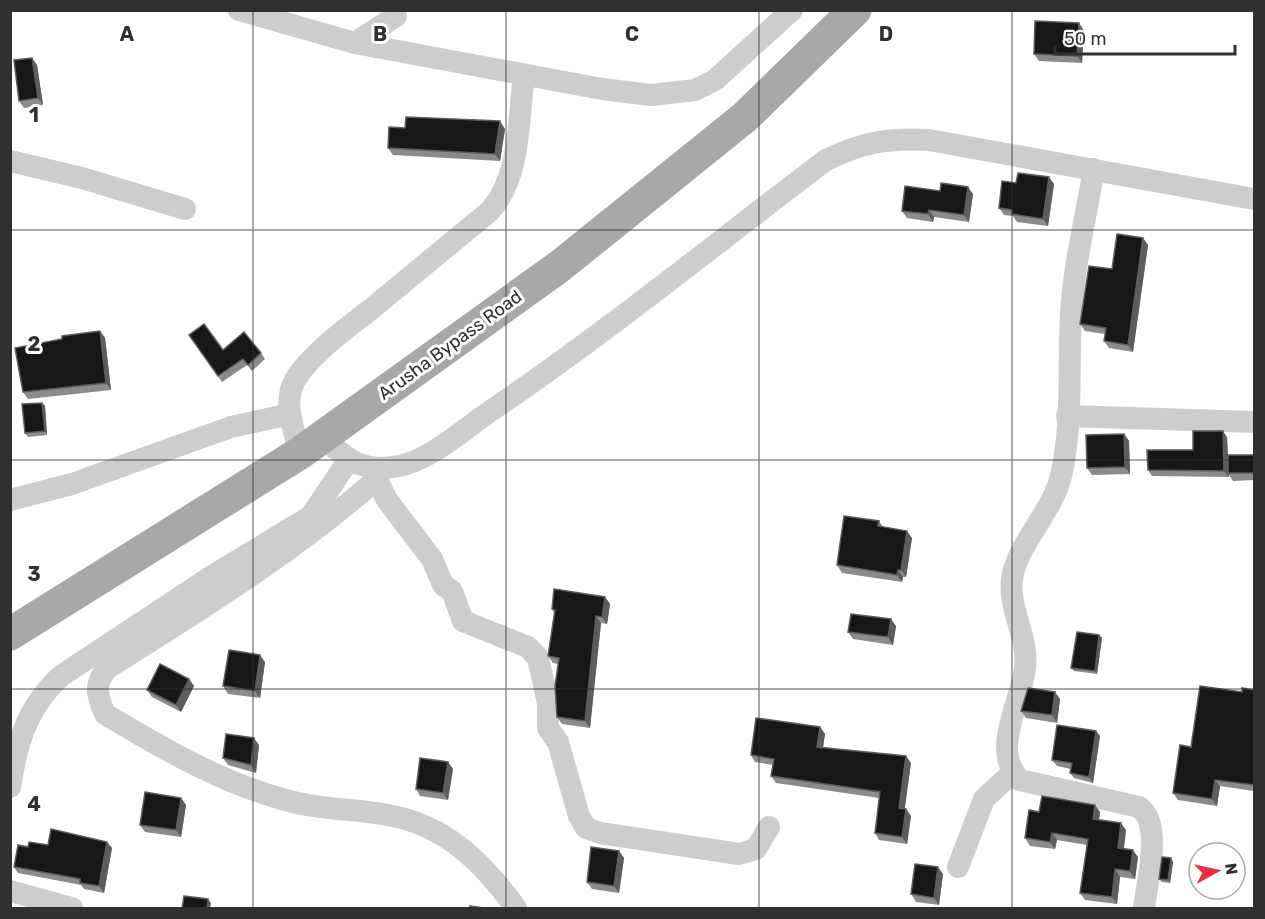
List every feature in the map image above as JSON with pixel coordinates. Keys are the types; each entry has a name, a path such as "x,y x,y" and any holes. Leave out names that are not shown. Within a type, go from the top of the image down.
{"main road":[{"name":"Arusha Bypass Road","path":"10,634 311,445 569,259 745,117 855,10"}],"street":[{"path":"239,10 355,43 524,75 651,95 695,90 715,80 792,10"},
{"path":"355,43 396,16 394,10"},
{"path":"524,75 511,175 502,197 490,212 342,332 307,366 294,382 290,414 311,445 374,473 387,500 432,560 443,585 452,591 464,621 528,647 538,658 548,703 548,728 558,742 579,816 586,828 600,833 739,854 756,849 769,827"},
{"path":"516,909 484,870 449,837 424,824 389,815 294,802 231,781 187,762 105,714 97,689 99,676 108,668 246,581 334,517 374,473 429,453 543,375 826,160 851,148 874,141 929,140 1254,199"},
{"path":"10,161 82,178 185,209"},
{"path":"1094,169 1071,310 1067,416 1061,478 1053,499 1017,562 1012,579 1013,598 1026,658 1006,746 1012,773 1020,780 1139,807 1147,812 1153,832 1144,909"},
{"path":"10,500 72,484 240,424 290,414"},
{"path":"1067,416 1254,422"},
{"path":"10,787 22,735 43,693 62,676 212,576 311,516 348,461"},
{"path":"958,867 984,799 1012,773"},
{"path":"10,891 72,909"}],"building":[{"path":"1035,21 1079,23 1077,56 1034,54"},
{"path":"32,58 38,98 19,101 14,60"},
{"path":"406,117 500,121 495,154 388,148 389,127 405,128"},
{"path":"1018,173 1049,177 1043,219 1012,214 1012,210 999,208 1002,181 1016,183"},
{"path":"941,183 968,187 964,215 929,210 928,214 902,211 905,186 940,191"},
{"path":"1117,234 1143,238 1128,345 1104,341 1106,328 1080,324 1089,266 1112,269"},
{"path":"204,324 223,350 244,332 261,353 248,365 243,359 218,376 189,335"},
{"path":"100,331 106,383 23,392 15,348 62,339 62,336"},
{"path":"42,403 45,431 25,433 22,404"},
{"path":"1193,431 1223,431 1224,471 1148,470 1147,450 1193,450"},
{"path":"1124,434 1125,467 1087,468 1086,435"},
{"path":"1228,455 1254,455 1254,473 1228,473"},
{"path":"844,516 879,521 878,526 907,531 901,570 898,570 897,575 837,565"},
{"path":"554,589 605,597 602,617 596,616 585,721 557,717 555,686 559,658 548,656 555,610 552,609"},
{"path":"851,614 891,619 888,637 848,632"},
{"path":"1077,632 1099,635 1095,671 1071,668"},
{"path":"229,650 260,655 255,691 223,686"},
{"path":"160,664 189,679 176,705 147,690"},
{"path":"1200,686 1242,692 1242,688 1254,690 1254,785 1215,780 1212,799 1173,793 1180,745 1191,747"},
{"path":"1028,688 1055,692 1052,715 1021,711"},
{"path":"756,718 820,727 817,747 906,756 899,808 906,809 902,837 875,833 880,792 771,776 774,759 751,755"},
{"path":"1057,725 1096,731 1089,777 1070,773 1072,763 1052,760"},
{"path":"226,734 254,738 251,765 223,758"},
{"path":"420,758 448,762 443,793 416,789"},
{"path":"145,792 181,798 176,830 140,825"},
{"path":"1042,796 1095,805 1093,819 1121,823 1118,848 1133,850 1130,871 1115,869 1112,897 1080,893 1088,839 1052,833 1050,842 1025,838 1029,810 1039,812"},
{"path":"51,829 107,842 99,886 80,883 80,879 14,867 18,845 28,847 29,842 48,845"},
{"path":"591,847 619,851 614,886 587,882"},
{"path":"1162,857 1171,858 1168,880 1159,879"},
{"path":"915,864 938,867 934,898 911,894"},
{"path":"184,896 208,899 207,909 182,909"},
{"path":"470,906 490,909 470,909"}]}
